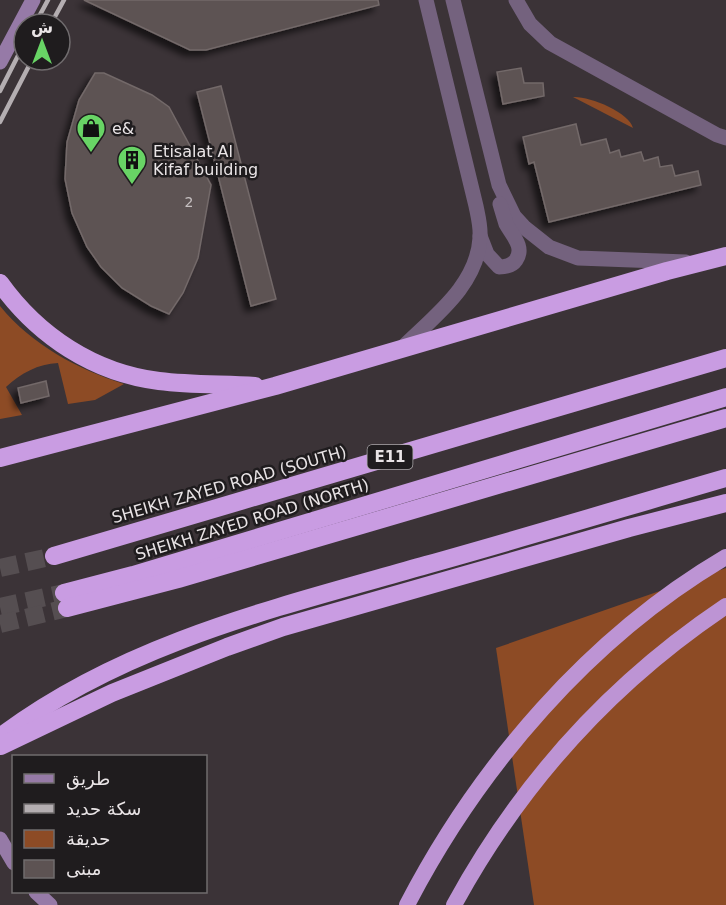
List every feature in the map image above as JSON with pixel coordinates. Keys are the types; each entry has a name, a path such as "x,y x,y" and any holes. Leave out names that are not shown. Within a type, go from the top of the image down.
{"highway":[{"path":"0,458 275,386 726,256"},
{"path":"0,283 24,313 41,329 80,356 101,366 160,381 275,386"},
{"name":"SHEIKH ZAYED ROAD (SOUTH)","path":"54,556 726,358"},
{"name":"SHEIKH ZAYED ROAD (NORTH)","path":"726,397 133,575 66,600 178,579 726,418"},
{"path":"0,737 37,711 89,681 130,661 189,638 293,603 726,478"},
{"path":"0,747 112,693 182,664 284,627 618,531 726,503"},
{"path":"407,905 454,823 531,723 586,666 637,620 676,590 726,557"},
{"path":"454,905 514,807 572,736 638,673 726,606"}],"main road":[{"path":"0,62 33,0"},
{"path":"0,839 12,860"},
{"path":"38,893 50,905"}],"street":[{"path":"426,0 476,206 480,236 487,254 499,267 507,267 514,263 519,247 502,213 499,185"},
{"path":"453,0 499,185 505,201 525,228 549,247 578,258 698,263"},
{"path":"516,0 530,24 550,43 706,130 726,138"},
{"path":"402,348 467,280 478,251 480,236"}],"green space":[{"path":"573,97 589,99 608,106 624,116 633,128"},
{"path":"0,306 26,333 56,354 89,371 124,384 95,400 68,404 58,363 44,365 18,377 6,387 22,415 0,419"},
{"path":"726,568 726,905 534,905 496,648"}],"building":[{"path":"84,0 378,0 379,5 206,50 190,50"},
{"path":"521,68 524,83 543,83 544,96 503,104 497,72"},
{"name":"Etisalat Al Kifaf building","path":"95,73 104,73 152,95 169,107 211,185 198,258 183,293 169,314 122,288 101,267 87,247 72,213 65,179 67,142 79,100"},
{"path":"221,86 276,299 251,306 197,92"},
{"path":"576,124 581,145 606,139 610,153 619,150 621,157 641,152 644,161 658,157 660,167 672,165 675,176 698,171 701,185 549,222 534,162 529,164 523,137"},
{"path":"46,381 49,396 21,403 18,388"}],"tunnel":[{"path":"0,568 54,556"},
{"path":"0,607 64,593"},
{"path":"0,624 67,608"}],"railway":[{"path":"42,12 48,0"},
{"path":"58,12 64,0"},
{"path":"0,91 12,68"},
{"path":"0,122 26,72"}],"place":[{"name":"e&","path":"91,154"},
{"name":"Etisalat Al Kifaf building","path":"132,186"}]}
